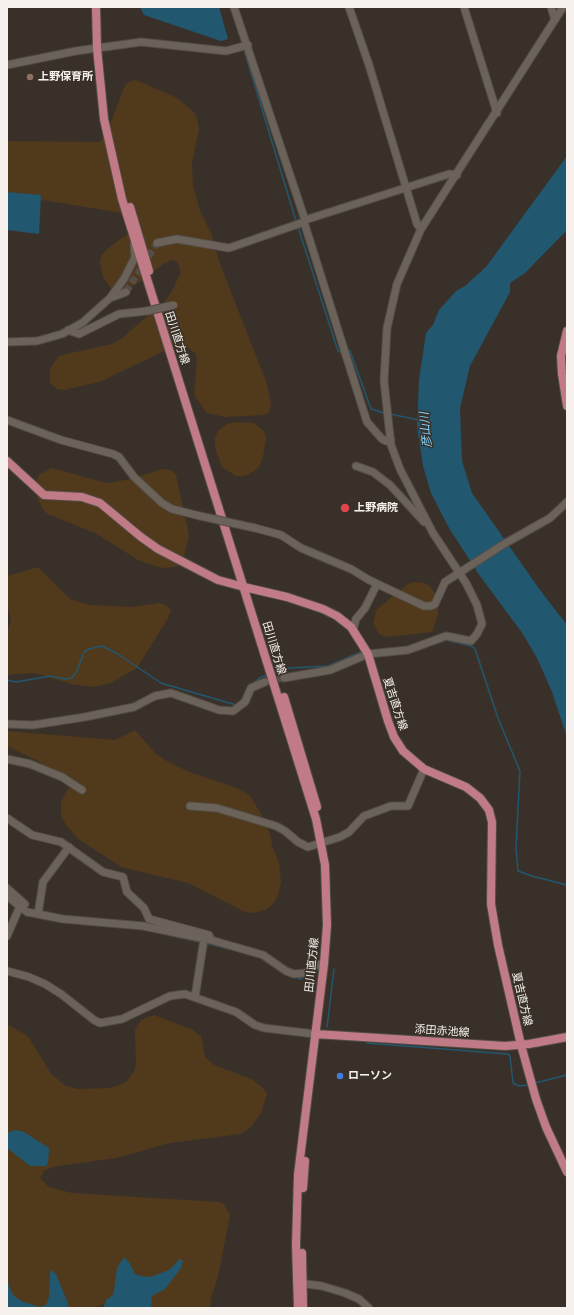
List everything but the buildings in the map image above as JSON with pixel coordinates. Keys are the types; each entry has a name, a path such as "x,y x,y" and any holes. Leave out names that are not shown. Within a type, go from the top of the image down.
{"main road":[{"name":"田川直方線","path":"96,7 99,24 104,119 122,199 246,588"},
{"name":"田川直方線","path":"99,24 102,7"},
{"name":"田川直方線","path":"100,48 114,146 127,198 316,819 324,841 331,881 332,932 318,1034"},
{"path":"567,330 561,356 567,406"},
{"name":"夏吉直方線","path":"7,461 44,496 82,496 100,503 158,549 218,580 246,588 287,596 323,608 337,616 353,630 368,654 394,737 403,751 424,769 466,787 480,798 489,810 492,822 491,876 493,916 525,1045 536,1099 546,1127 567,1172"},
{"name":"田川直方線","path":"298,1308 303,1193 327,925 327,888 324,841"},
{"name":"添田赤池線","path":"318,1034 442,1043 525,1045 567,1037"},
{"name":"田川直方線","path":"300,1283 304,1308"}],"street":[{"path":"234,7 248,45 305,221 367,422 382,439 386,441 391,440"},
{"path":"349,7 369,65 417,224 421,229"},
{"path":"464,7 497,113"},
{"path":"550,7 555,20"},
{"path":"284,678 330,670 368,654 408,650 446,636 471,641 477,634 482,624 466,583 433,533 400,469 391,440 384,381 387,328 397,284 421,229 497,113 563,7"},
{"path":"7,65 141,42 226,50 248,45"},
{"path":"157,243 176,239 229,248 305,221 449,174 457,175"},
{"path":"7,342 37,341 68,330 82,323 110,298 131,268 135,257 132,234"},
{"path":"110,298 126,292"},
{"path":"68,330 79,334 119,314 147,311 174,305"},
{"path":"7,420 62,440 119,457 134,477 162,503 172,509 280,535 301,548 351,569 377,584 424,606 431,606 435,604 445,582 504,544 550,518 567,502"},
{"path":"356,466 373,472 390,485 410,505 433,533"},
{"path":"353,630 356,619 365,608 377,584"},
{"path":"7,724 32,724 85,717 134,707 155,696 171,693 219,710 233,711 245,702 251,688 265,682"},
{"path":"7,759 30,764 62,777 82,790"},
{"path":"190,806 217,808 269,823 285,831 298,842 308,847 340,837 349,832 364,816 391,806 408,806 414,788 424,769"},
{"path":"7,818 32,835 61,842 103,872 123,877 127,892 144,908 149,919 209,934 205,941 195,997"},
{"path":"38,914 43,882 69,847"},
{"path":"7,888 28,907 27,912"},
{"path":"7,896 27,912 63,919 143,926 263,955 286,971 294,974 305,973 320,964 324,964"},
{"path":"7,936 20,906"},
{"path":"7,971 29,977 45,984 62,994 94,1020 100,1023 122,1020 170,996 185,994 236,1012 255,1025 264,1028 318,1034"},
{"path":"300,1283 322,1286 344,1293 359,1300 369,1308"}],"shaded area":[{"path":"136,80 177,98 194,112 197,118 199,129 192,163 193,185 200,211 211,233 220,264 267,384 271,405 269,412 264,415 225,417 207,413 194,395 197,359 195,353 186,346 170,348 102,381 64,390 57,389 50,383 50,369 58,357 112,344 122,338 165,301 172,291 181,272 177,261 172,260 163,264 140,282 128,288 120,291 112,290 103,277 100,262 102,255 108,248 129,233 123,213 36,199 7,200 7,141 100,142 107,132 124,88 128,82"},
{"path":"235,422 254,423 264,431 266,438 263,457 259,467 248,475 236,476 222,467 215,448 215,438 218,431 227,424"},
{"path":"52,468 106,483 132,479 162,469 171,470 176,475 189,537 183,559 178,566 162,568 138,560 97,534 48,514 43,510 37,497 34,485 40,474"},
{"path":"39,568 69,598 82,603 91,605 132,607 160,603 166,605 171,610 168,618 137,668 111,683 93,687 71,684 34,673 7,675 7,632 11,621 7,605 7,576"},
{"path":"414,582 424,583 430,586 438,598 438,615 432,632 388,637 379,634 373,623 376,610 408,584"},
{"path":"135,730 155,753 165,760 189,772 237,788 250,796 265,820 272,846 279,862 281,882 278,896 273,904 265,910 252,913 245,912 188,883 121,867 77,838 67,826 61,816 61,802 70,786 40,762 7,746 7,731 115,740"},
{"path":"154,1015 191,1029 201,1036 205,1057 214,1065 251,1079 262,1087 267,1094 261,1113 250,1128 240,1134 170,1143 116,1158 58,1166 45,1170 40,1178 49,1187 72,1193 219,1202 224,1204 230,1215 218,1277 211,1297 210,1308 126,1308 106,1303 95,1308 7,1308 7,1024 28,1036 51,1074 66,1086 77,1089 111,1088 126,1082 133,1073 136,1065 135,1030 141,1020"}],"water":[{"path":"140,7 219,7 228,39 221,41 144,15"},
{"name":"彦山川","path":"567,156 567,230 525,273 510,283 510,292 470,366 460,408 462,461 472,493 540,590 567,625 567,737 552,692 538,660 523,634 480,576 449,528 431,493 423,466 417,427 419,380 426,333 433,325 439,310 456,291 465,286 486,267"},
{"path":"7,192 41,195 39,234 7,230"},
{"path":"16,1130 24,1132 49,1148 48,1163 46,1166 30,1166 7,1148 7,1135 9,1132"},
{"path":"124,1257 129,1262 135,1274 150,1277 169,1270 180,1259 183,1261 181,1268 165,1289 152,1296 151,1308 103,1308 107,1299 112,1296 117,1268"},
{"path":"52,1270 56,1274 69,1308 7,1308 7,1281 13,1295 21,1301 40,1307 46,1305 49,1297 50,1273"}],"waterway":[{"path":"245,53 296,221"},
{"path":"298,227 338,351 343,353"},
{"path":"346,352 350,351 371,409 384,413"},
{"name":"彦山川","path":"390,414 419,420"},
{"path":"438,643 446,640 471,646 475,649 498,718 520,771 516,848 518,871 567,885"},
{"path":"7,680 16,682 51,676 65,679 72,678 77,671 84,652 89,649 102,646 118,654 161,683 236,705"},
{"path":"273,673 290,668 328,666 361,652"},
{"path":"381,656 393,655"},
{"path":"251,685 261,677 268,675"},
{"path":"240,702 244,695"},
{"path":"20,911 27,916 32,916"},
{"path":"169,935 200,942"},
{"path":"206,943 229,949"},
{"path":"327,1027 334,969"},
{"path":"284,974 301,979 305,976"},
{"path":"367,1043 508,1054 510,1056 513,1083 519,1086 529,1085"},
{"path":"535,1083 567,1075"}],"tunnel":[{"path":"126,292 157,243"},
{"path":"265,682 284,678"}],"place":[{"name":"上野保育所","path":"30,77"},
{"name":"上野病院","path":"345,508"},
{"name":"ローソン","path":"340,1076"}]}
